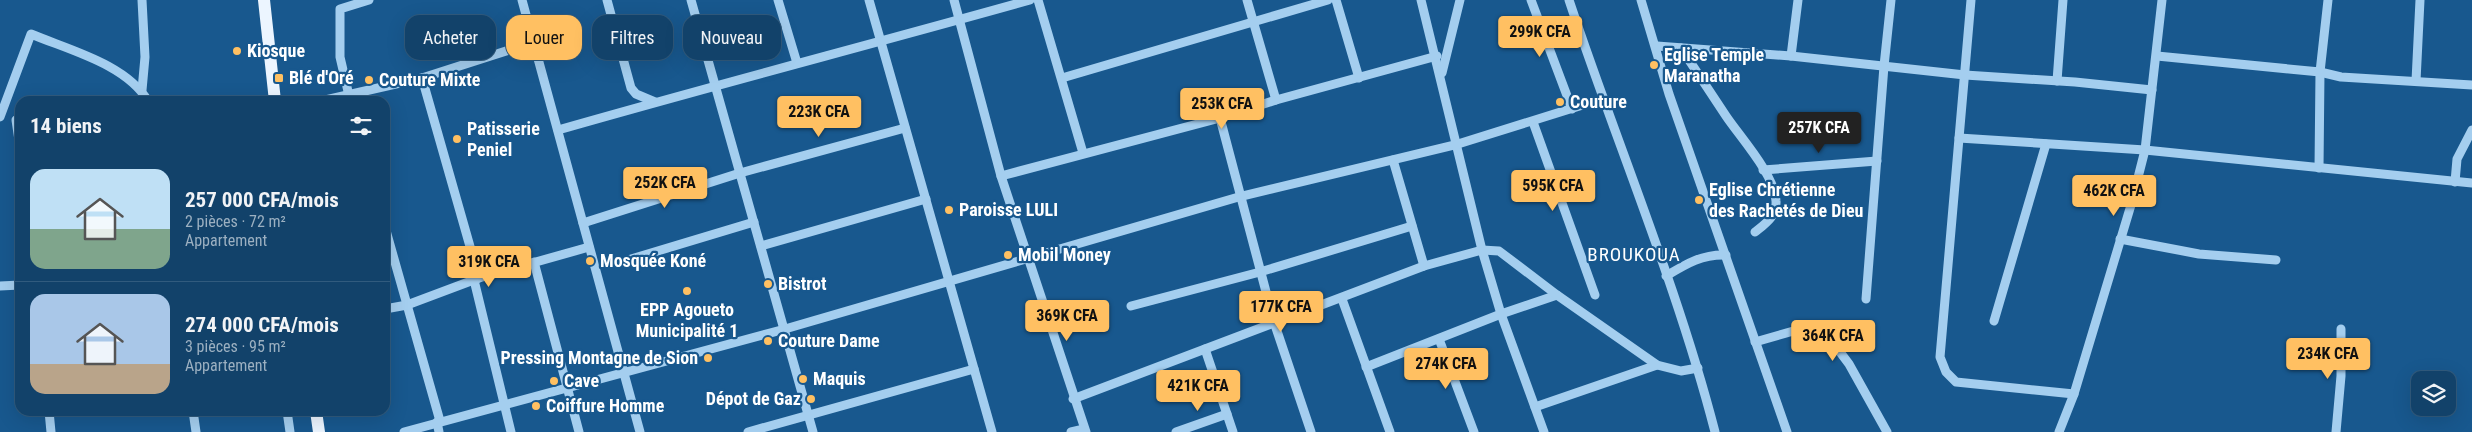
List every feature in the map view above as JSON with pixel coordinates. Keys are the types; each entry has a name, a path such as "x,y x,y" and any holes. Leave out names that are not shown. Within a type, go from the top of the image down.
{"main road":[{"path":"264,0 274,96"},
{"path":"317,416 319,432"}],"street":[{"path":"142,0 144,58 142,90"},
{"path":"349,96 340,57 340,9 369,0"},
{"path":"522,0 526,15"},
{"path":"606,0 631,88 636,94 655,102"},
{"path":"691,0 813,432"},
{"path":"778,0 797,63"},
{"path":"869,0 992,432"},
{"path":"954,0 1001,176 1085,430 1071,432"},
{"path":"558,130 715,84 880,42 1030,0"},
{"path":"1038,0 1083,153"},
{"path":"1247,0 1276,100"},
{"path":"1062,78 1328,0"},
{"path":"1336,0 1360,78"},
{"path":"1421,0 1442,77 1482,250 1501,314 1544,432"},
{"path":"1442,77 1460,0"},
{"path":"1531,0 1572,109"},
{"path":"1569,0 1602,99 1698,368 1714,432"},
{"path":"1641,0 1657,46 1669,94 1787,432"},
{"path":"1790,56 1798,0"},
{"path":"1866,299 1891,0"},
{"path":"1971,0 1940,357 1946,372 1956,382 2074,394"},
{"path":"2057,81 2063,0"},
{"path":"2059,432 2074,394 2145,150 2162,0"},
{"path":"2318,168 2320,72 2328,0"},
{"path":"2416,81 2420,0"},
{"path":"15,120 2,113 31,34 115,69 130,79 142,90 145,96"},
{"path":"1657,46 1790,56 1964,75 2152,90"},
{"path":"1681,48 1728,118 1751,148 1776,201 1775,212 1769,221 1756,232"},
{"path":"360,96 506,51"},
{"path":"1001,176 1220,118 1276,100 1436,56"},
{"path":"2157,56 2320,72 2341,77 2472,85"},
{"path":"539,60 640,432"},
{"path":"422,78 476,279 511,432"},
{"path":"404,432 785,329 1242,196 1458,144 1534,122 1602,99"},
{"path":"1220,118 1274,322 1311,432"},
{"path":"1534,122 1596,295"},
{"path":"583,223 740,173 905,128"},
{"path":"2456,182 2457,159 2472,130"},
{"path":"1959,138 2145,150 2472,183"},
{"path":"1994,321 2046,144"},
{"path":"1393,160 1424,266"},
{"path":"1763,170 1877,162"},
{"path":"761,246 926,199"},
{"path":"631,258 754,222"},
{"path":"1131,306 1260,272 1412,226"},
{"path":"2120,239 2199,254 2276,260"},
{"path":"390,245 438,422 439,432"},
{"path":"390,308 407,305 476,279 589,246"},
{"path":"1074,399 1274,322 1342,299 1424,266 1482,250 1499,251 1557,295 1657,365 1681,371 1698,368"},
{"path":"1666,276 1697,258 1711,254 1726,254"},
{"path":"534,262 569,388 579,432"},
{"path":"0,286 15,285"},
{"path":"1366,367 1501,314 1557,295"},
{"path":"1342,299 1390,432"},
{"path":"1755,342 1810,326 1822,328 1849,364 1887,432"},
{"path":"2336,432 2341,368 2341,329"},
{"path":"1439,339 1470,431"},
{"path":"1205,349 1233,432"},
{"path":"1535,407 1657,365"},
{"path":"748,432 974,369"},
{"path":"1176,432 1227,414"},
{"path":"49,416 51,432"},
{"path":"194,416 196,432"},
{"path":"288,416 290,432"}],"place":[{"name":"Kiosque","path":"237,51"},
{"name":"Eglise Temple Maranatha","path":"1654,65"},
{"name":"Blé d'Oré","path":"279,78"},
{"name":"Couture Mixte","path":"369,80"},
{"name":"Couture","path":"1560,102"},
{"name":"Patisserie Peniel","path":"457,139"},
{"name":"Eglise Chrétienne des Rachetés de Dieu","path":"1699,200"},
{"name":"Paroisse LULI","path":"949,210"},
{"name":"Mobil Money","path":"1008,255"},
{"name":"Mosquée Koné","path":"590,261"},
{"name":"Bistrot","path":"768,284"},
{"name":"EPP Agoueto Municipalité 1","path":"687,291"},
{"name":"Couture Dame","path":"768,341"},
{"name":"Pressing Montagne de Sion","path":"708,358"},
{"name":"Maquis","path":"803,379"},
{"name":"Cave","path":"554,381"},
{"name":"Dépot de Gaz","path":"811,399"},
{"name":"Coiffure Homme","path":"536,406"}],"district":[{"name":"BROUKOUA","path":"1634,254"}]}
